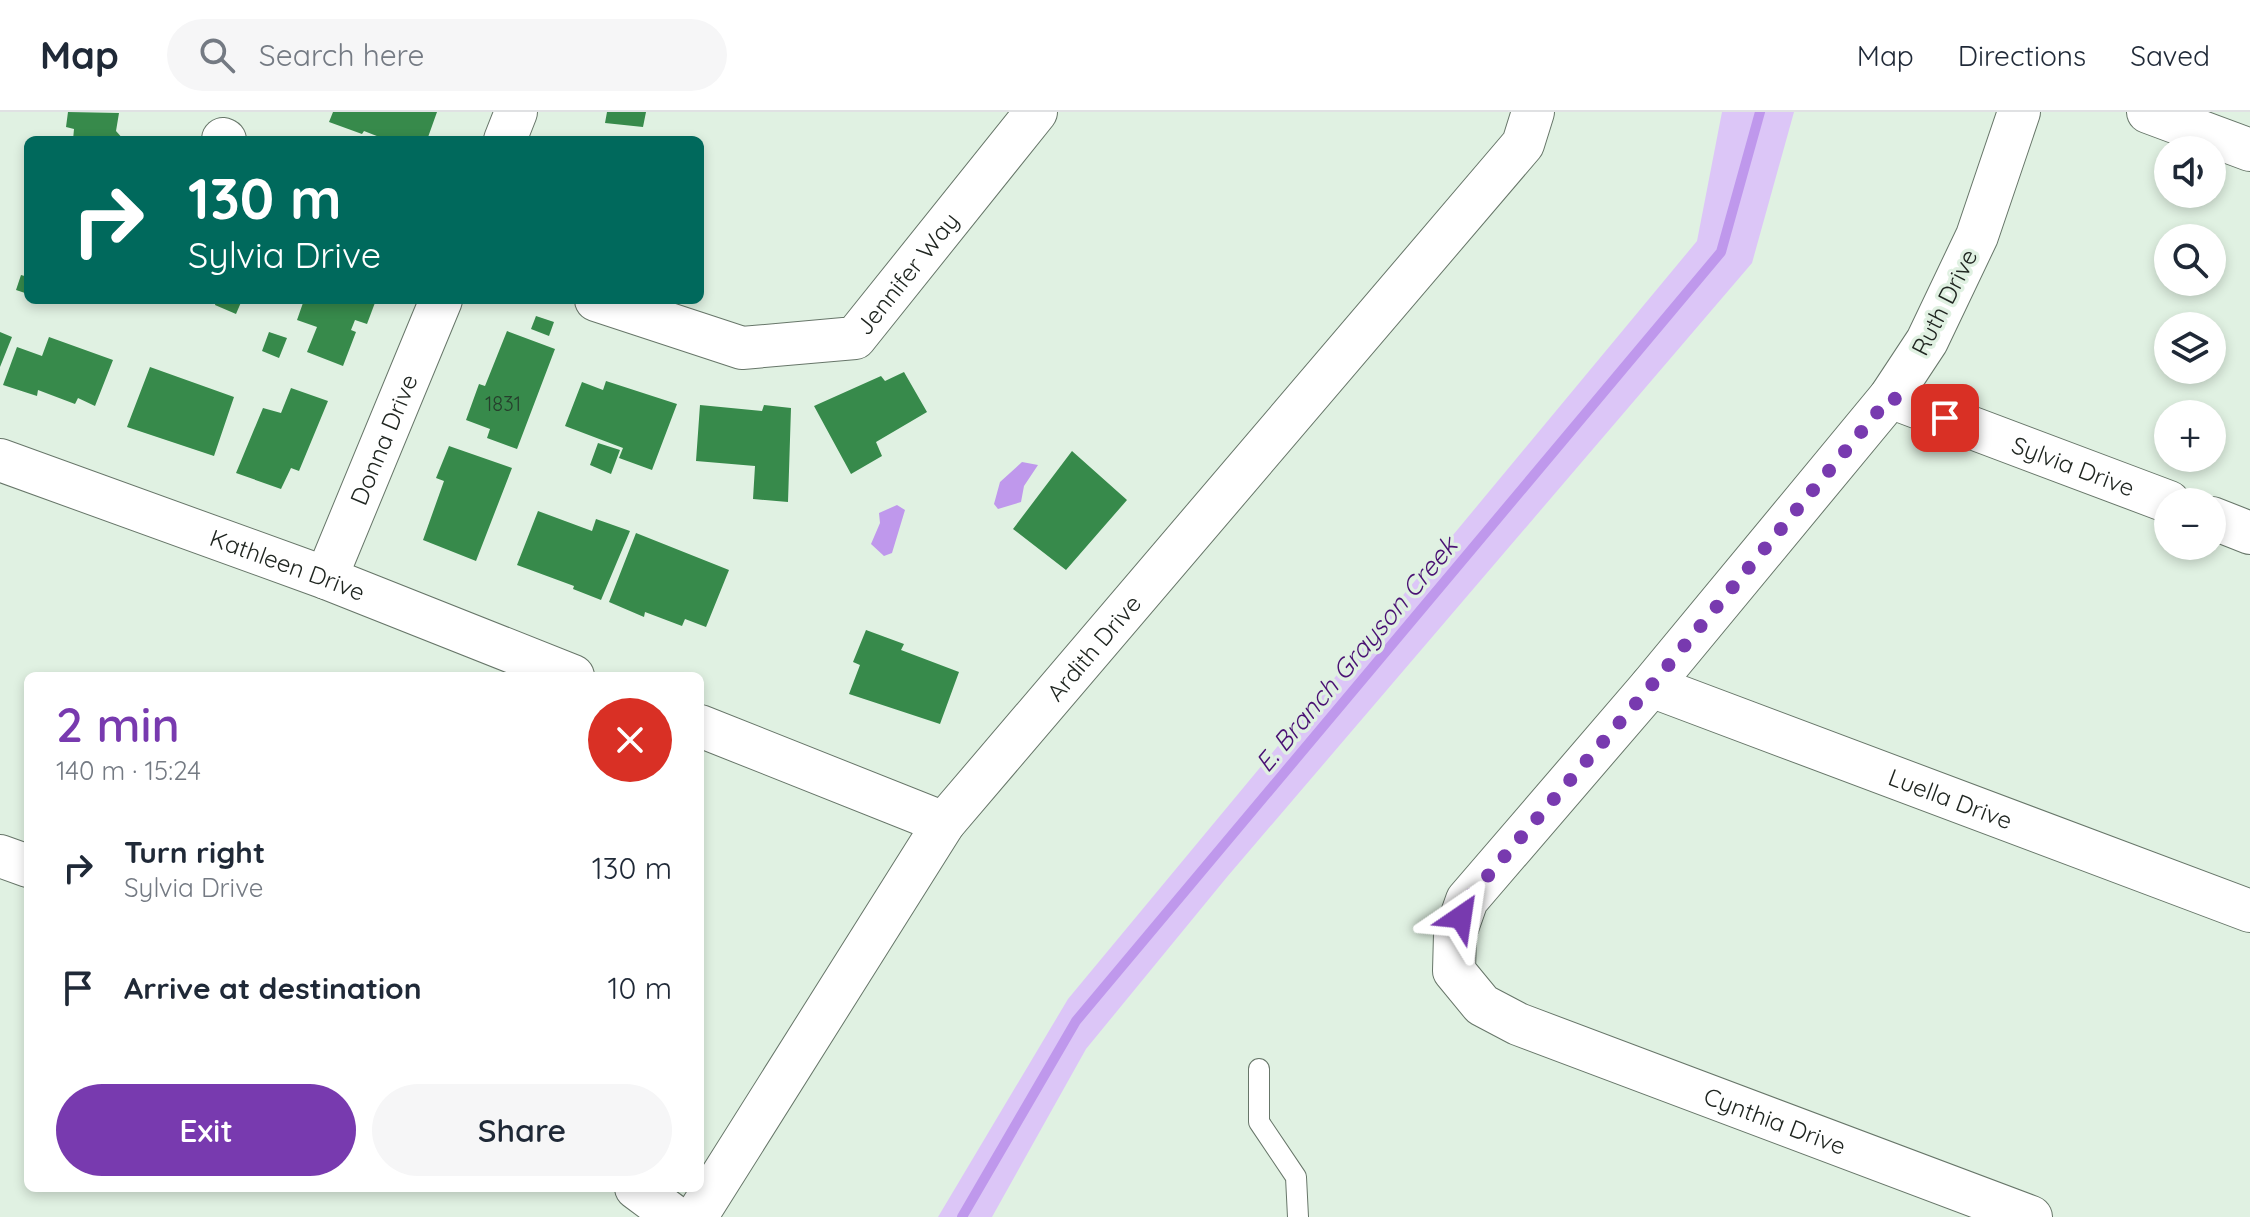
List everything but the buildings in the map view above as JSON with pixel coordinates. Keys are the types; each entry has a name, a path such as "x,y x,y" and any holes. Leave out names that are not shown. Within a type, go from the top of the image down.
{"street":[{"path":"507,136 516,112"},
{"name":"Jennifer Way","path":"608,304 742,348 855,338 1036,112"},
{"name":"Ardith Drive","path":"696,1217 944,823 1523,144 1533,112"},
{"name":"Ruth Drive","path":"1518,1024 1482,1005 1454,971 1455,934 1467,900 1651,686 1890,397 1927,341 1977,236 2019,112"},
{"path":"2148,112 2250,150"},
{"name":"Donna Drive","path":"326,578 439,304"},
{"name":"Sylvia Drive","path":"1890,397 2154,496"},
{"name":"Kathleen Drive","path":"0,460 326,578 563,672"},
{"path":"2226,524 2250,533"},
{"name":"Luella Drive","path":"1651,686 2250,911"},
{"path":"704,728 944,823"},
{"path":"0,856 24,865"},
{"name":"Cynthia Drive","path":"1518,1024 2031,1217"},
{"path":"641,1192 675,1217"}],"lane":[{"path":"1259,1069 1259,1122 1296,1177 1298,1217"}],"shaded area":[{"path":"1722,112 1794,112 1752,263 1227,877 1086,1049 992,1217 938,1217 1068,999 1697,241"},
{"path":"1022,462 1038,465 1024,486 1021,502 998,509 994,504 1000,482"},
{"path":"897,505 905,510 892,553 884,556 871,544 880,523 879,513"}],"waterway":[{"name":"E. Branch Grayson Creek","path":"962,1217 1076,1021 1721,252 1760,112"}],"route":[{"path":"1461,917 1467,900 1651,686 1890,397 1945,418"}]}
